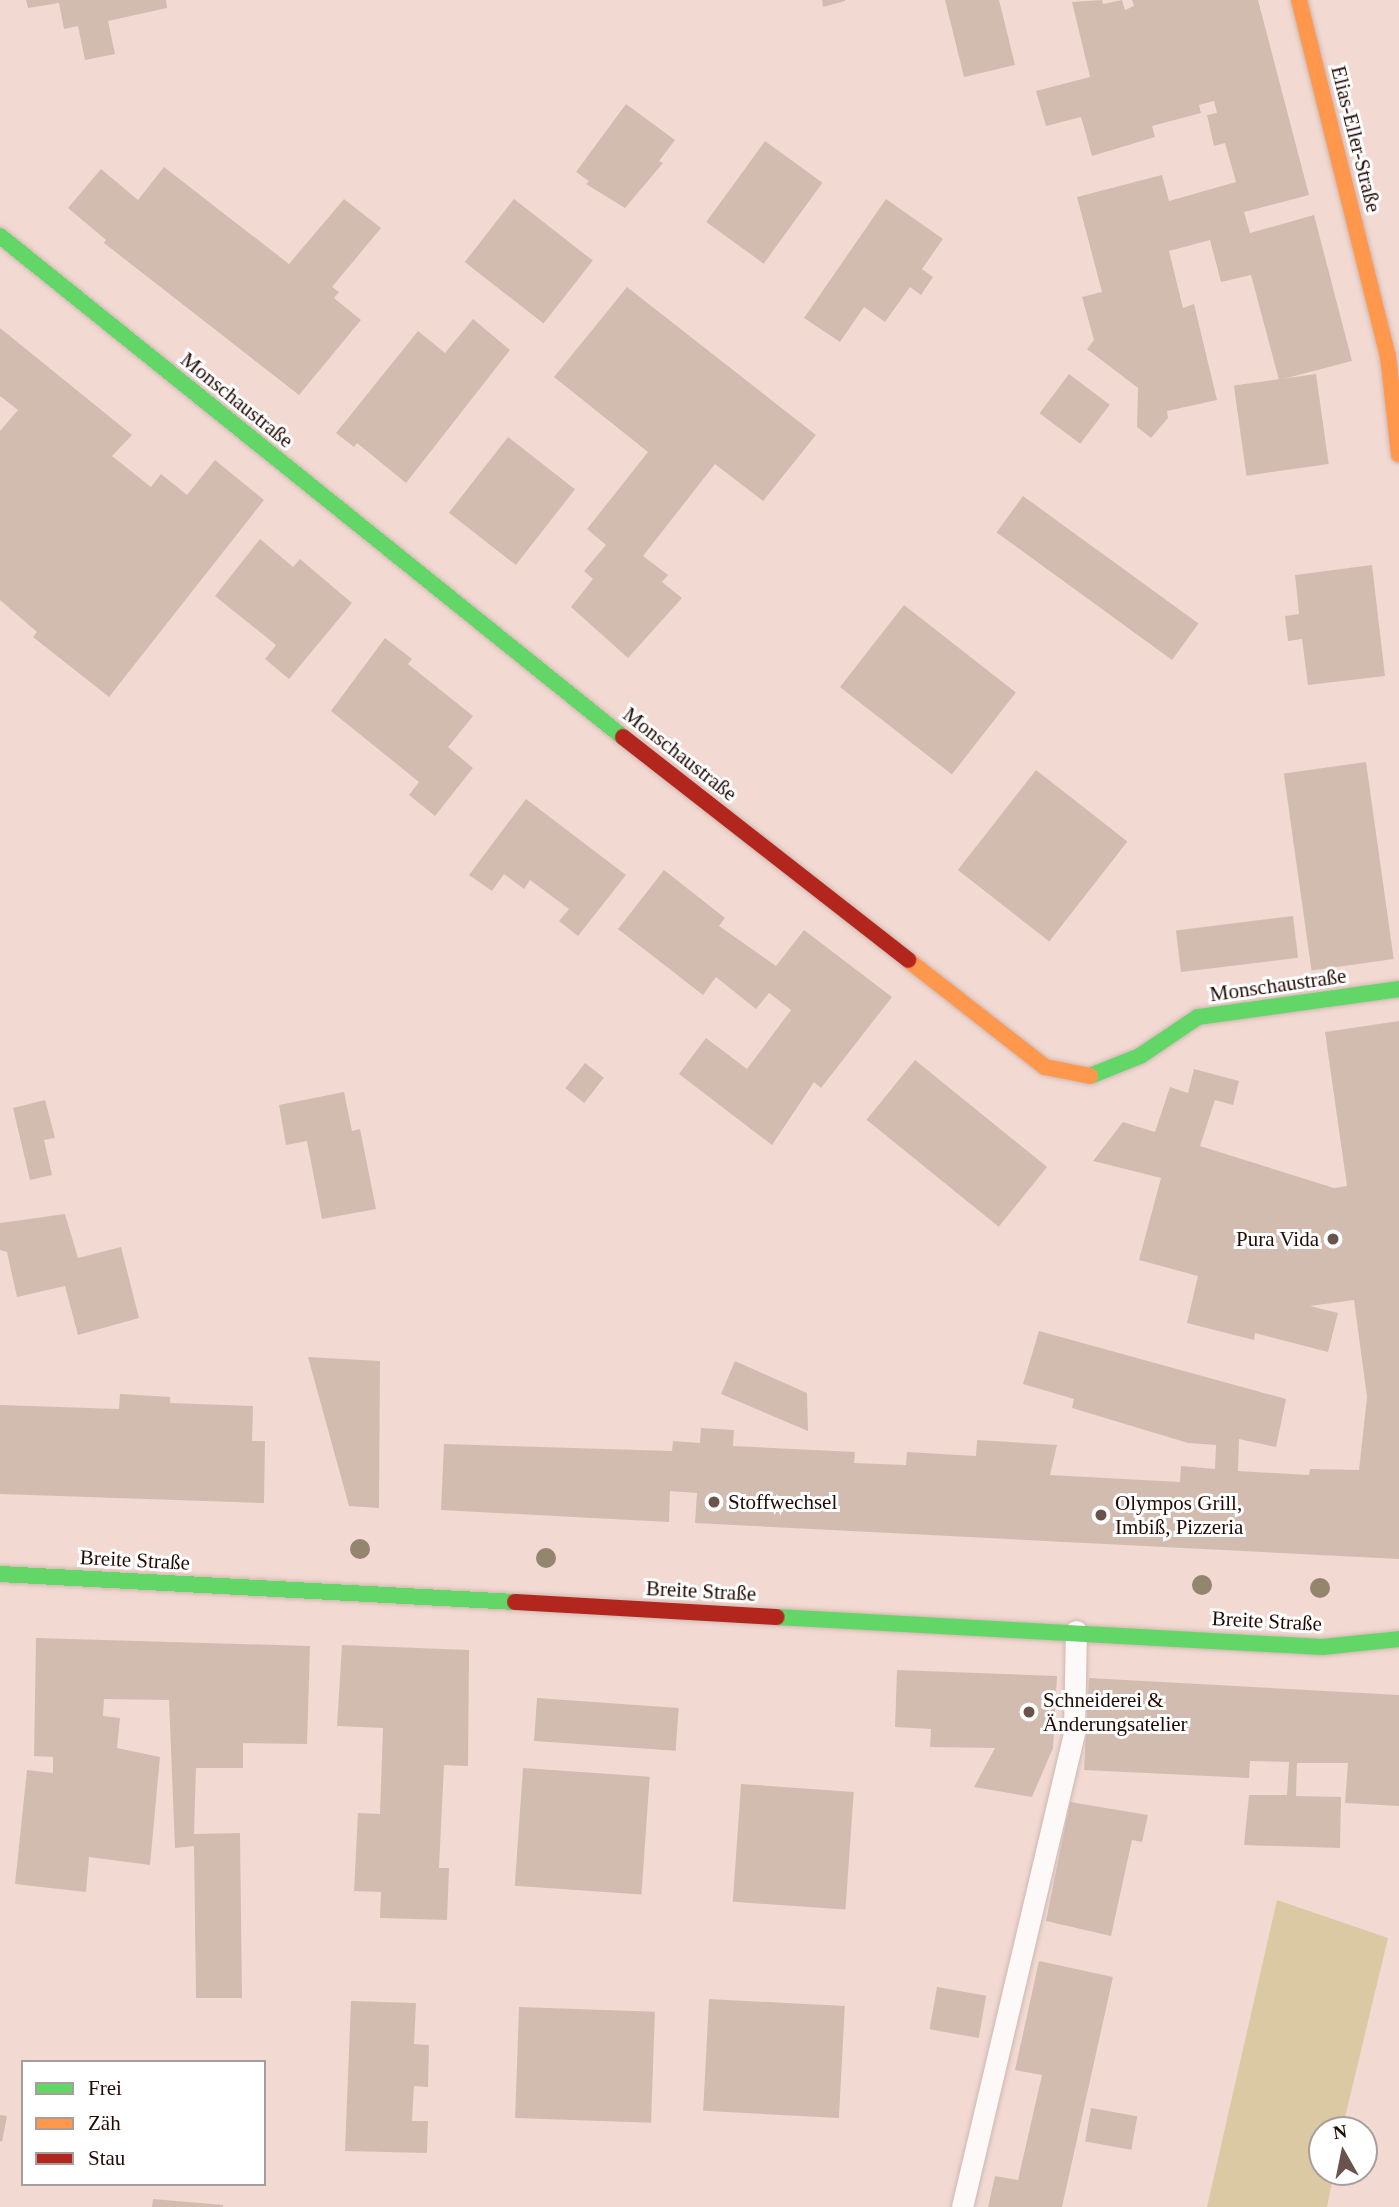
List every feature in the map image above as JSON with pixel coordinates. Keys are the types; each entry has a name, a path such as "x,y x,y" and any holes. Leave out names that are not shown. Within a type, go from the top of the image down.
{"street":[{"name":"Elias-Eller-Straße","path":"1299,0 1388,356 1399,454"},
{"name":"Monschaustraße","path":"0,236 492,634 1045,1067 1096,1077 1140,1056 1198,1017 1399,989"},
{"name":"Breite Straße","path":"0,1574 1076,1630 1322,1647 1399,1639"}],"lane":[{"path":"962,2207 1074,1732 1076,1630"}],"shaded area":[{"path":"1277,1900 1388,1938 1345,2116 1308,2116 1308,2186 1331,2186 1327,2207 1207,2207"}],"building":[{"path":"26,0 166,0 167,8 108,21 115,54 85,60 78,26 64,29 59,3 28,8"},
{"path":"822,0 845,0 845,1 823,7"},
{"path":"945,0 999,0 1015,65 964,77"},
{"path":"1102,0 1103,4 1122,0 1125,10 1134,6 1132,0 1258,0 1309,195 1244,212 1250,233 1314,215 1352,361 1279,380 1251,275 1221,282 1210,240 1169,251 1183,308 1194,304 1217,400 1167,411 1168,418 1151,438 1137,427 1138,388 1087,349 1094,340 1082,297 1102,292 1077,197 1162,175 1169,201 1236,182 1225,143 1214,146 1207,115 1217,113 1214,101 1199,105 1201,113 1152,126 1155,137 1092,156 1081,117 1046,126 1036,91 1090,77 1072,2"},
{"path":"626,104 675,140 659,161 663,163 625,208 586,184 589,181 576,172"},
{"path":"765,141 822,183 764,264 706,222"},
{"path":"164,167 289,264 344,199 381,228 332,287 339,292 334,298 361,320 299,395 104,243 106,240 68,208 101,169 138,200"},
{"path":"514,199 593,261 544,324 465,262"},
{"path":"886,199 943,239 922,269 933,277 921,295 910,287 885,322 864,307 840,342 804,318"},
{"path":"627,287 816,435 763,501 715,464 643,556 668,575 662,582 682,598 628,658 571,607 593,579 584,571 606,545 587,529 648,452 554,377"},
{"path":"473,319 510,350 406,483 357,443 354,447 336,433 418,331 445,353"},
{"path":"0,328 132,435 112,456 151,487 161,474 187,495 215,460 264,500 109,697 33,637 37,632 0,600 0,431 18,410 0,396"},
{"path":"1069,374 1110,405 1080,444 1040,413"},
{"path":"1316,374 1329,464 1246,476 1234,386"},
{"path":"508,437 575,489 516,565 449,513"},
{"path":"1023,496 1199,624 1172,660 997,532"},
{"path":"260,539 293,567 300,559 352,603 289,679 265,659 276,645 215,596"},
{"path":"1372,565 1385,676 1308,685 1302,639 1288,641 1285,616 1299,614 1295,575"},
{"path":"904,605 1016,692 952,774 840,687"},
{"path":"385,638 412,659 408,664 473,716 448,747 473,768 435,816 409,795 419,782 331,711"},
{"path":"1366,762 1394,959 1312,971 1284,774"},
{"path":"1036,770 1127,841 1049,941 958,870"},
{"path":"526,799 626,875 578,936 559,921 569,909 530,880 524,889 504,874 492,891 469,875"},
{"path":"664,870 725,918 719,926 776,966 804,930 892,997 821,1088 814,1082 772,1145 679,1074 706,1038 747,1069 791,1010 769,993 756,1009 716,977 703,995 618,929"},
{"path":"1293,916 1298,958 1181,972 1176,930"},
{"path":"1399,1021 1399,1559 695,1523 697,1493 670,1491 669,1522 441,1510 444,1444 672,1451 673,1441 700,1443 701,1428 734,1430 733,1446 855,1452 854,1463 906,1465 907,1452 976,1456 977,1440 1057,1445 1050,1475 1180,1482 1181,1466 1215,1469 1216,1445 1188,1443 1072,1408 1074,1399 1023,1384 1039,1331 1286,1399 1276,1447 1239,1439 1238,1471 1309,1475 1310,1469 1359,1470 1367,1397 1354,1300 1310,1306 1338,1313 1328,1352 1255,1333 1254,1340 1187,1323 1198,1276 1139,1260 1161,1178 1093,1161 1123,1122 1155,1132 1170,1087 1188,1093 1194,1069 1239,1081 1233,1105 1215,1100 1200,1146 1334,1188 1347,1186 1325,1032"},
{"path":"915,1060 1047,1167 999,1227 867,1120"},
{"path":"585,1063 604,1078 584,1103 565,1088"},
{"path":"344,1092 352,1131 360,1129 376,1209 322,1219 307,1141 286,1145 279,1105"},
{"path":"45,1100 55,1138 44,1140 52,1175 30,1180 13,1108"},
{"path":"65,1214 78,1258 121,1247 139,1318 78,1335 65,1286 17,1297 7,1252 0,1250 0,1223"},
{"path":"308,1357 380,1361 379,1508 349,1506"},
{"path":"735,1361 807,1393 808,1431 721,1394"},
{"path":"120,1394 170,1397 170,1403 253,1406 252,1441 265,1441 264,1503 0,1494 0,1405 119,1409"},
{"path":"36,1638 310,1646 307,1744 243,1743 243,1768 196,1768 194,1834 240,1833 242,1998 196,1998 194,1846 175,1848 169,1700 104,1699 103,1716 120,1718 117,1748 160,1757 150,1865 89,1857 86,1892 15,1884 27,1770 53,1773 53,1757 34,1756"},
{"path":"342,1645 469,1650 468,1766 444,1765 439,1868 449,1868 447,1920 380,1918 381,1892 354,1891 358,1813 380,1814 383,1728 337,1726"},
{"path":"897,1670 1057,1676 1053,1748 1032,1797 974,1787 995,1748 930,1747 931,1729 895,1727"},
{"path":"1089,1678 1399,1695 1399,1806 1345,1803 1348,1763 1297,1763 1296,1796 1341,1797 1340,1848 1244,1845 1249,1795 1287,1795 1289,1762 1250,1761 1249,1778 1084,1770"},
{"path":"537,1698 679,1708 676,1751 534,1741"},
{"path":"523,1768 650,1777 641,1895 515,1886"},
{"path":"741,1784 854,1792 845,1910 733,1902"},
{"path":"1070,1802 1148,1815 1142,1842 1132,1840 1111,1936 1046,1921"},
{"path":"1039,1961 1113,1977 1062,2207 988,2207 995,2176 1018,2180 1042,2075 1015,2070"},
{"path":"937,1987 986,1996 979,2038 930,2029"},
{"path":"709,1999 845,2006 839,2118 703,2111"},
{"path":"351,2001 416,2003 414,2044 429,2045 428,2087 414,2086 412,2121 428,2121 427,2153 345,2151"},
{"path":"519,2007 655,2012 651,2123 515,2118"},
{"path":"1091,2108 1137,2116 1131,2150 1085,2141"},
{"path":"0,2115 7,2116 2,2142 0,2141"},
{"path":"153,2199 223,2205 223,2207 152,2207"}],"traffic: fast":[{"path":"0,236 623,737"},
{"path":"1090,1076 1140,1056 1198,1017 1399,989"},
{"path":"0,1574 515,1602"},
{"path":"777,1617 1322,1647 1399,1639"}],"traffic: slow":[{"path":"1299,0 1388,356 1399,454"},
{"path":"908,960 1045,1067 1090,1076"}],"traffic: jam":[{"path":"623,737 908,960"},
{"path":"515,1602 777,1617"}],"place":[{"name":"Pura Vida","path":"1333,1239"},
{"name":"Stoffwechsel","path":"714,1502"},
{"name":"Olympos Grill, Imbiß, Pizzeria","path":"1101,1515"},
{"name":"Schneiderei & Änderungsatelier","path":"1029,1712"}]}
